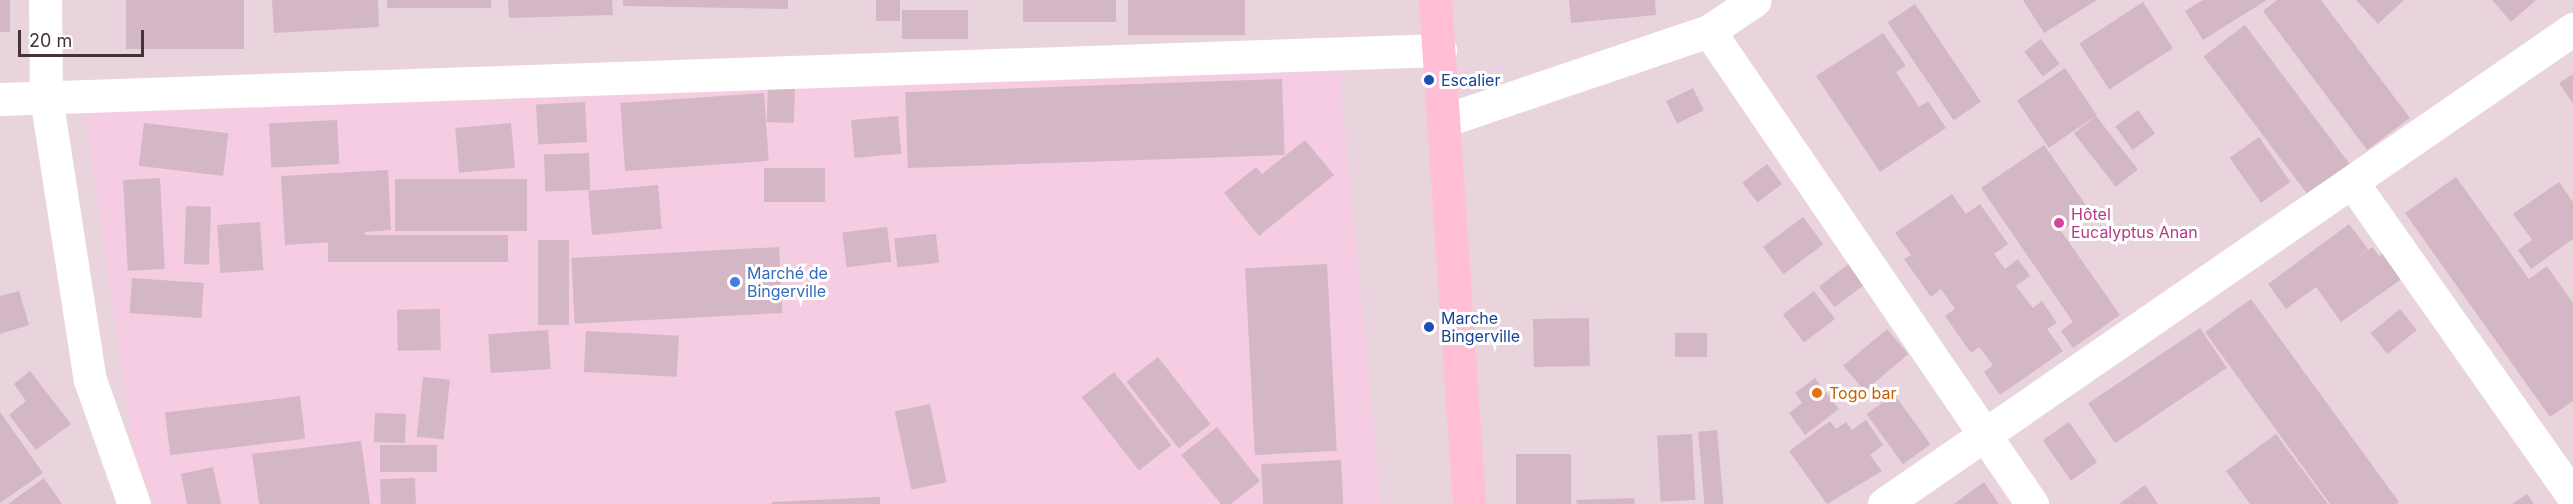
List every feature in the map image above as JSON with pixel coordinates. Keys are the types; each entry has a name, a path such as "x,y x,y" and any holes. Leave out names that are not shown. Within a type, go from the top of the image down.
{"main road":[{"path":"1435,0 1446,120 1469,504"}],"street":[{"path":"45,0 46,97 90,380 134,504"},
{"path":"1446,120 1709,31 1755,0"},
{"path":"1884,504 1982,432 2352,182 2573,29"},
{"path":"1709,31 2032,504"},
{"path":"0,99 1440,50"},
{"path":"2352,182 2573,496"}],"shaded area":[{"path":"0,0 2573,0 2573,504 0,504"},
{"name":"Marché de Bingerville","path":"1339,72 1381,504 156,504 135,458 84,106"}],"building":[{"path":"0,0 10,0 10,32 0,32"},
{"path":"126,0 244,0 244,49 126,49"},
{"path":"272,0 378,0 379,27 274,33"},
{"path":"387,0 491,0 491,8 387,8"},
{"path":"508,0 612,0 613,15 509,18"},
{"path":"623,0 788,0 788,9 623,6"},
{"path":"876,0 900,0 900,21 876,21"},
{"path":"1023,0 1116,0 1116,22 1023,22"},
{"path":"1128,0 1245,0 1245,35 1128,35"},
{"path":"1569,0 1655,0 1656,15 1571,23"},
{"path":"2023,0 2097,0 2044,33"},
{"path":"2203,0 2267,0 2203,40 2185,11"},
{"path":"2277,0 2321,0 2410,118 2367,150 2263,11"},
{"path":"2356,0 2404,0 2378,24"},
{"path":"2492,0 2536,0 2511,22"},
{"path":"2143,2 2173,48 2109,90 2079,43"},
{"path":"1915,4 1981,102 1954,120 1888,22"},
{"path":"902,10 968,10 968,39 902,39"},
{"path":"2245,25 2350,164 2308,195 2203,56"},
{"path":"1883,33 1906,66 1896,72 1919,107 1928,101 1946,128 1880,172 1816,76"},
{"path":"2041,39 2060,64 2043,76 2024,52"},
{"path":"2065,68 2097,115 2049,148 2017,100"},
{"path":"2573,74 2573,104 2559,83"},
{"path":"1282,79 1285,155 908,168 905,92"},
{"path":"768,85 795,86 794,123 767,122"},
{"path":"1693,88 1704,110 1677,124 1666,101"},
{"path":"764,93 769,161 625,171 620,103"},
{"path":"585,102 587,142 538,145 536,105"},
{"path":"2138,110 2155,133 2132,150 2115,126"},
{"path":"898,116 901,154 854,158 851,120"},
{"path":"2096,116 2138,170 2116,187 2074,133"},
{"path":"337,120 339,164 271,167 269,124"},
{"path":"144,123 228,133 223,176 139,166"},
{"path":"511,123 515,168 459,173 455,128"},
{"path":"2259,137 2291,182 2261,203 2230,158"},
{"path":"1305,140 1334,175 1259,236 1224,193 1256,167 1262,174"},
{"path":"2044,145 2090,211 2061,231 2120,315 2073,348 2061,331 2073,322 1981,188"},
{"path":"589,153 590,190 545,192 544,155"},
{"path":"1767,164 1782,184 1757,203 1742,183"},
{"path":"764,168 825,168 825,202 764,202"},
{"path":"388,170 391,230 365,232 365,240 285,245 281,176"},
{"path":"2456,177 2529,279 2547,266 2573,303 2573,401 2550,417 2405,213"},
{"path":"160,178 165,269 128,271 123,180"},
{"path":"395,179 527,179 527,231 395,231"},
{"path":"2559,182 2573,202 2573,239 2531,269 2518,250 2532,240 2513,214"},
{"path":"658,185 662,229 592,235 588,191"},
{"path":"1952,194 1966,214 1980,204 2008,244 1994,254 2005,269 2018,259 2030,276 2016,286 2033,308 2042,301 2057,323 2047,329 2063,351 2000,395 1984,372 1993,365 1979,347 1971,353 1945,316 1955,309 1941,289 1931,297 1904,259 1911,255 1895,233"},
{"path":"186,206 211,207 209,265 184,264"},
{"path":"1803,217 1823,244 1784,274 1763,247"},
{"path":"260,222 263,270 220,273 217,225"},
{"path":"2349,224 2368,249 2350,263 2372,247 2379,256 2385,252 2403,278 2341,322 2316,287 2286,309 2268,284"},
{"path":"887,227 891,262 847,267 842,232"},
{"path":"936,234 939,263 897,267 894,238"},
{"path":"328,235 508,235 508,262 328,262"},
{"path":"538,240 569,240 569,325 538,325"},
{"path":"779,247 782,313 575,324 571,258"},
{"path":"1850,263 1866,284 1835,307 1819,286"},
{"path":"1327,264 1337,451 1255,455 1245,268"},
{"path":"132,278 204,283 201,318 130,313"},
{"path":"19,291 29,325 0,334 0,296"},
{"path":"1814,291 1835,319 1804,342 1783,314"},
{"path":"2251,299 2399,502 2396,504 2330,504 2205,332"},
{"path":"440,309 441,350 398,351 397,310"},
{"path":"2400,309 2417,330 2387,354 2370,333"},
{"path":"1589,318 1590,366 1534,367 1533,319"},
{"path":"2200,328 2227,368 2115,443 2088,403"},
{"path":"1887,329 1908,354 1865,391 1843,366"},
{"path":"548,330 551,369 491,373 488,334"},
{"path":"586,331 679,336 677,377 584,372"},
{"path":"1675,333 1707,333 1707,357 1675,357"},
{"path":"1158,357 1210,424 1179,449 1126,382"},
{"path":"30,371 71,424 36,450 9,415 26,401 14,384"},
{"path":"1114,372 1171,445 1139,471 1082,397"},
{"path":"423,377 450,380 444,439 417,437"},
{"path":"1815,378 1839,409 1805,435 1789,413 1802,403 1795,393"},
{"path":"1894,394 1930,444 1903,464 1866,414"},
{"path":"300,396 305,439 170,455 165,413"},
{"path":"930,404 947,482 911,490 895,411"},
{"path":"0,412 43,473 0,503"},
{"path":"375,413 406,414 405,443 374,442"},
{"path":"1866,420 1883,445 1870,455 1882,471 1827,504 1789,451 1830,421 1836,429 1846,422 1852,430"},
{"path":"2069,422 2097,462 2071,480 2043,440"},
{"path":"1217,427 1260,481 1231,504 1221,504 1181,455"},
{"path":"1717,430 1723,504 1704,504 1698,432"},
{"path":"1692,434 1695,500 1661,502 1657,436"},
{"path":"2276,434 2328,504 2250,504 2226,471"},
{"path":"361,441 370,504 259,504 252,454"},
{"path":"380,445 437,445 437,472 380,472"},
{"path":"1516,454 1571,454 1571,504 1516,504"},
{"path":"1341,460 1343,504 1263,504 1261,464"},
{"path":"213,467 221,504 187,504 181,474"},
{"path":"44,478 62,504 8,504"},
{"path":"415,478 416,504 381,504 380,479"},
{"path":"1984,482 1999,504 1954,504"},
{"path":"2145,485 2158,504 2119,504"},
{"path":"2527,494 2534,504 2512,504"},
{"path":"880,497 880,504 772,504 772,502"},
{"path":"1634,498 1635,504 1577,504 1576,500"}],"place":[{"name":"Escalier","path":"1429,80"},
{"name":"Hôtel Eucalyptus Anan","path":"2059,223"},
{"name":"Marché de Bingerville","path":"735,282"},
{"name":"Marche Bingerville","path":"1429,327"},
{"name":"Togo bar","path":"1817,393"}]}
